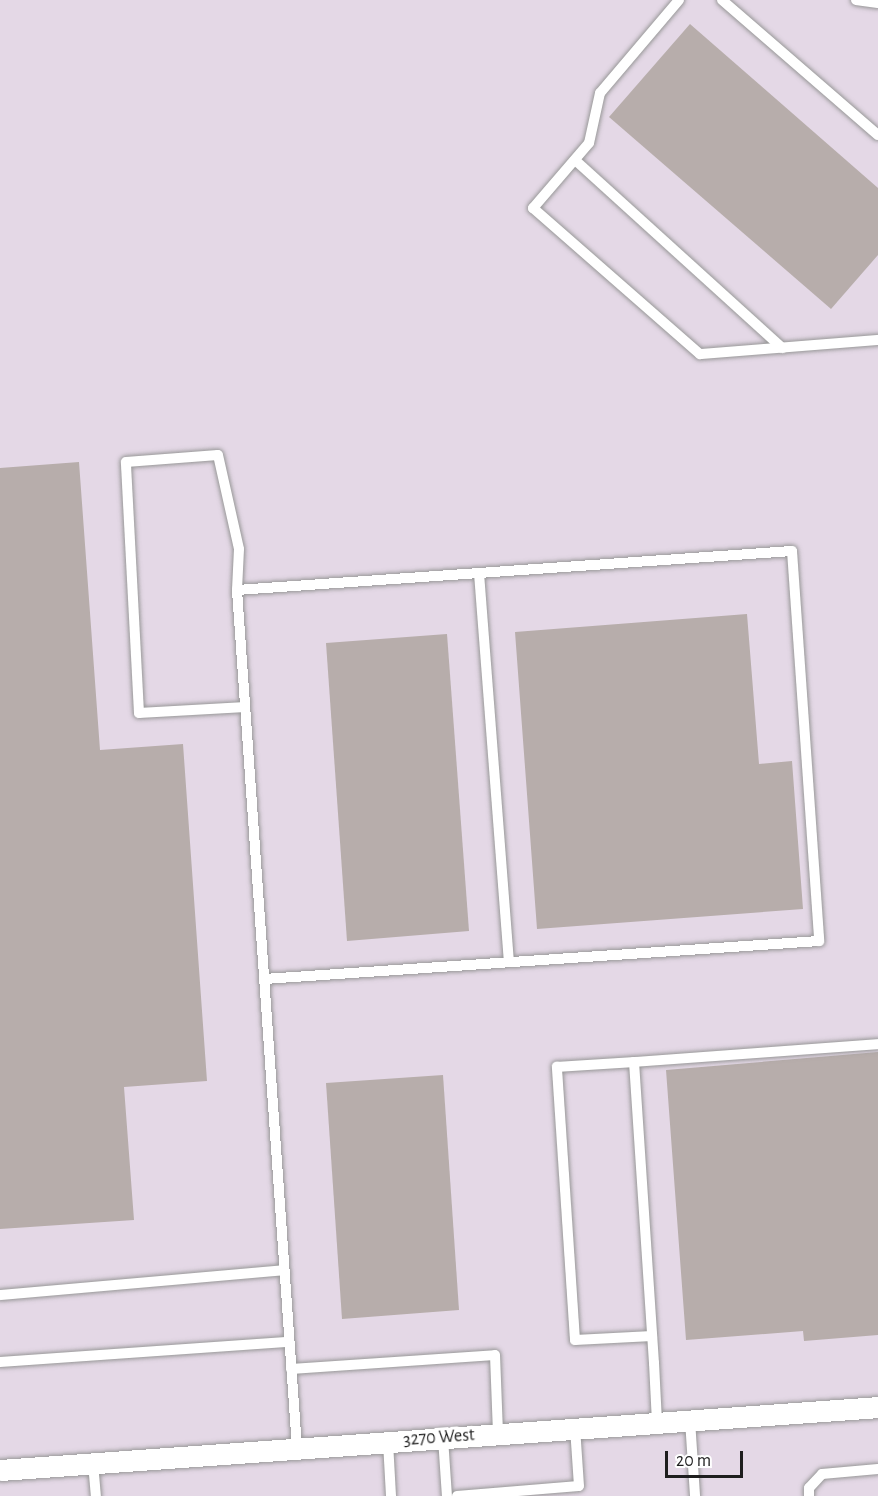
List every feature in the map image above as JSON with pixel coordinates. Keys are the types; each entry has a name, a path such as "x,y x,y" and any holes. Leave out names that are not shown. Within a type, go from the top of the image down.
{"street":[{"name":"3270 West","path":"0,1470 878,1407"}],"lane":[{"path":"679,0 600,93 589,143 533,208 700,354 878,340"},
{"path":"722,0 878,135"},
{"path":"856,0 878,3"},
{"path":"575,160 782,348"},
{"path":"245,707 139,713 126,462 218,455 239,549 237,590 297,1448"},
{"path":"237,590 792,551 819,941 264,979"},
{"path":"479,573 509,962"},
{"path":"652,1336 575,1340 557,1067 878,1044"},
{"path":"634,1062 657,1422"},
{"path":"0,1295 284,1270"},
{"path":"0,1362 289,1342"},
{"path":"291,1369 495,1355 498,1434"},
{"path":"690,1420 695,1496"},
{"path":"457,1496 580,1491 575,1428"},
{"path":"443,1438 447,1496"},
{"path":"388,1442 391,1496"},
{"path":"93,1463 96,1496"},
{"path":"809,1496 809,1488 822,1474 878,1469"}],"shaded area":[{"path":"0,0 878,0 878,1496 0,1496"}],"building":[{"path":"690,24 878,188 878,255 831,309 609,117"},
{"path":"79,462 100,750 183,744 207,1081 124,1087 134,1220 0,1229 0,468"},
{"path":"747,614 759,764 792,761 803,909 537,929 515,632"},
{"path":"447,634 469,931 347,941 326,643"},
{"path":"878,1052 878,1335 804,1341 803,1331 686,1340 666,1070"},
{"path":"443,1075 459,1310 342,1319 326,1083"}]}
